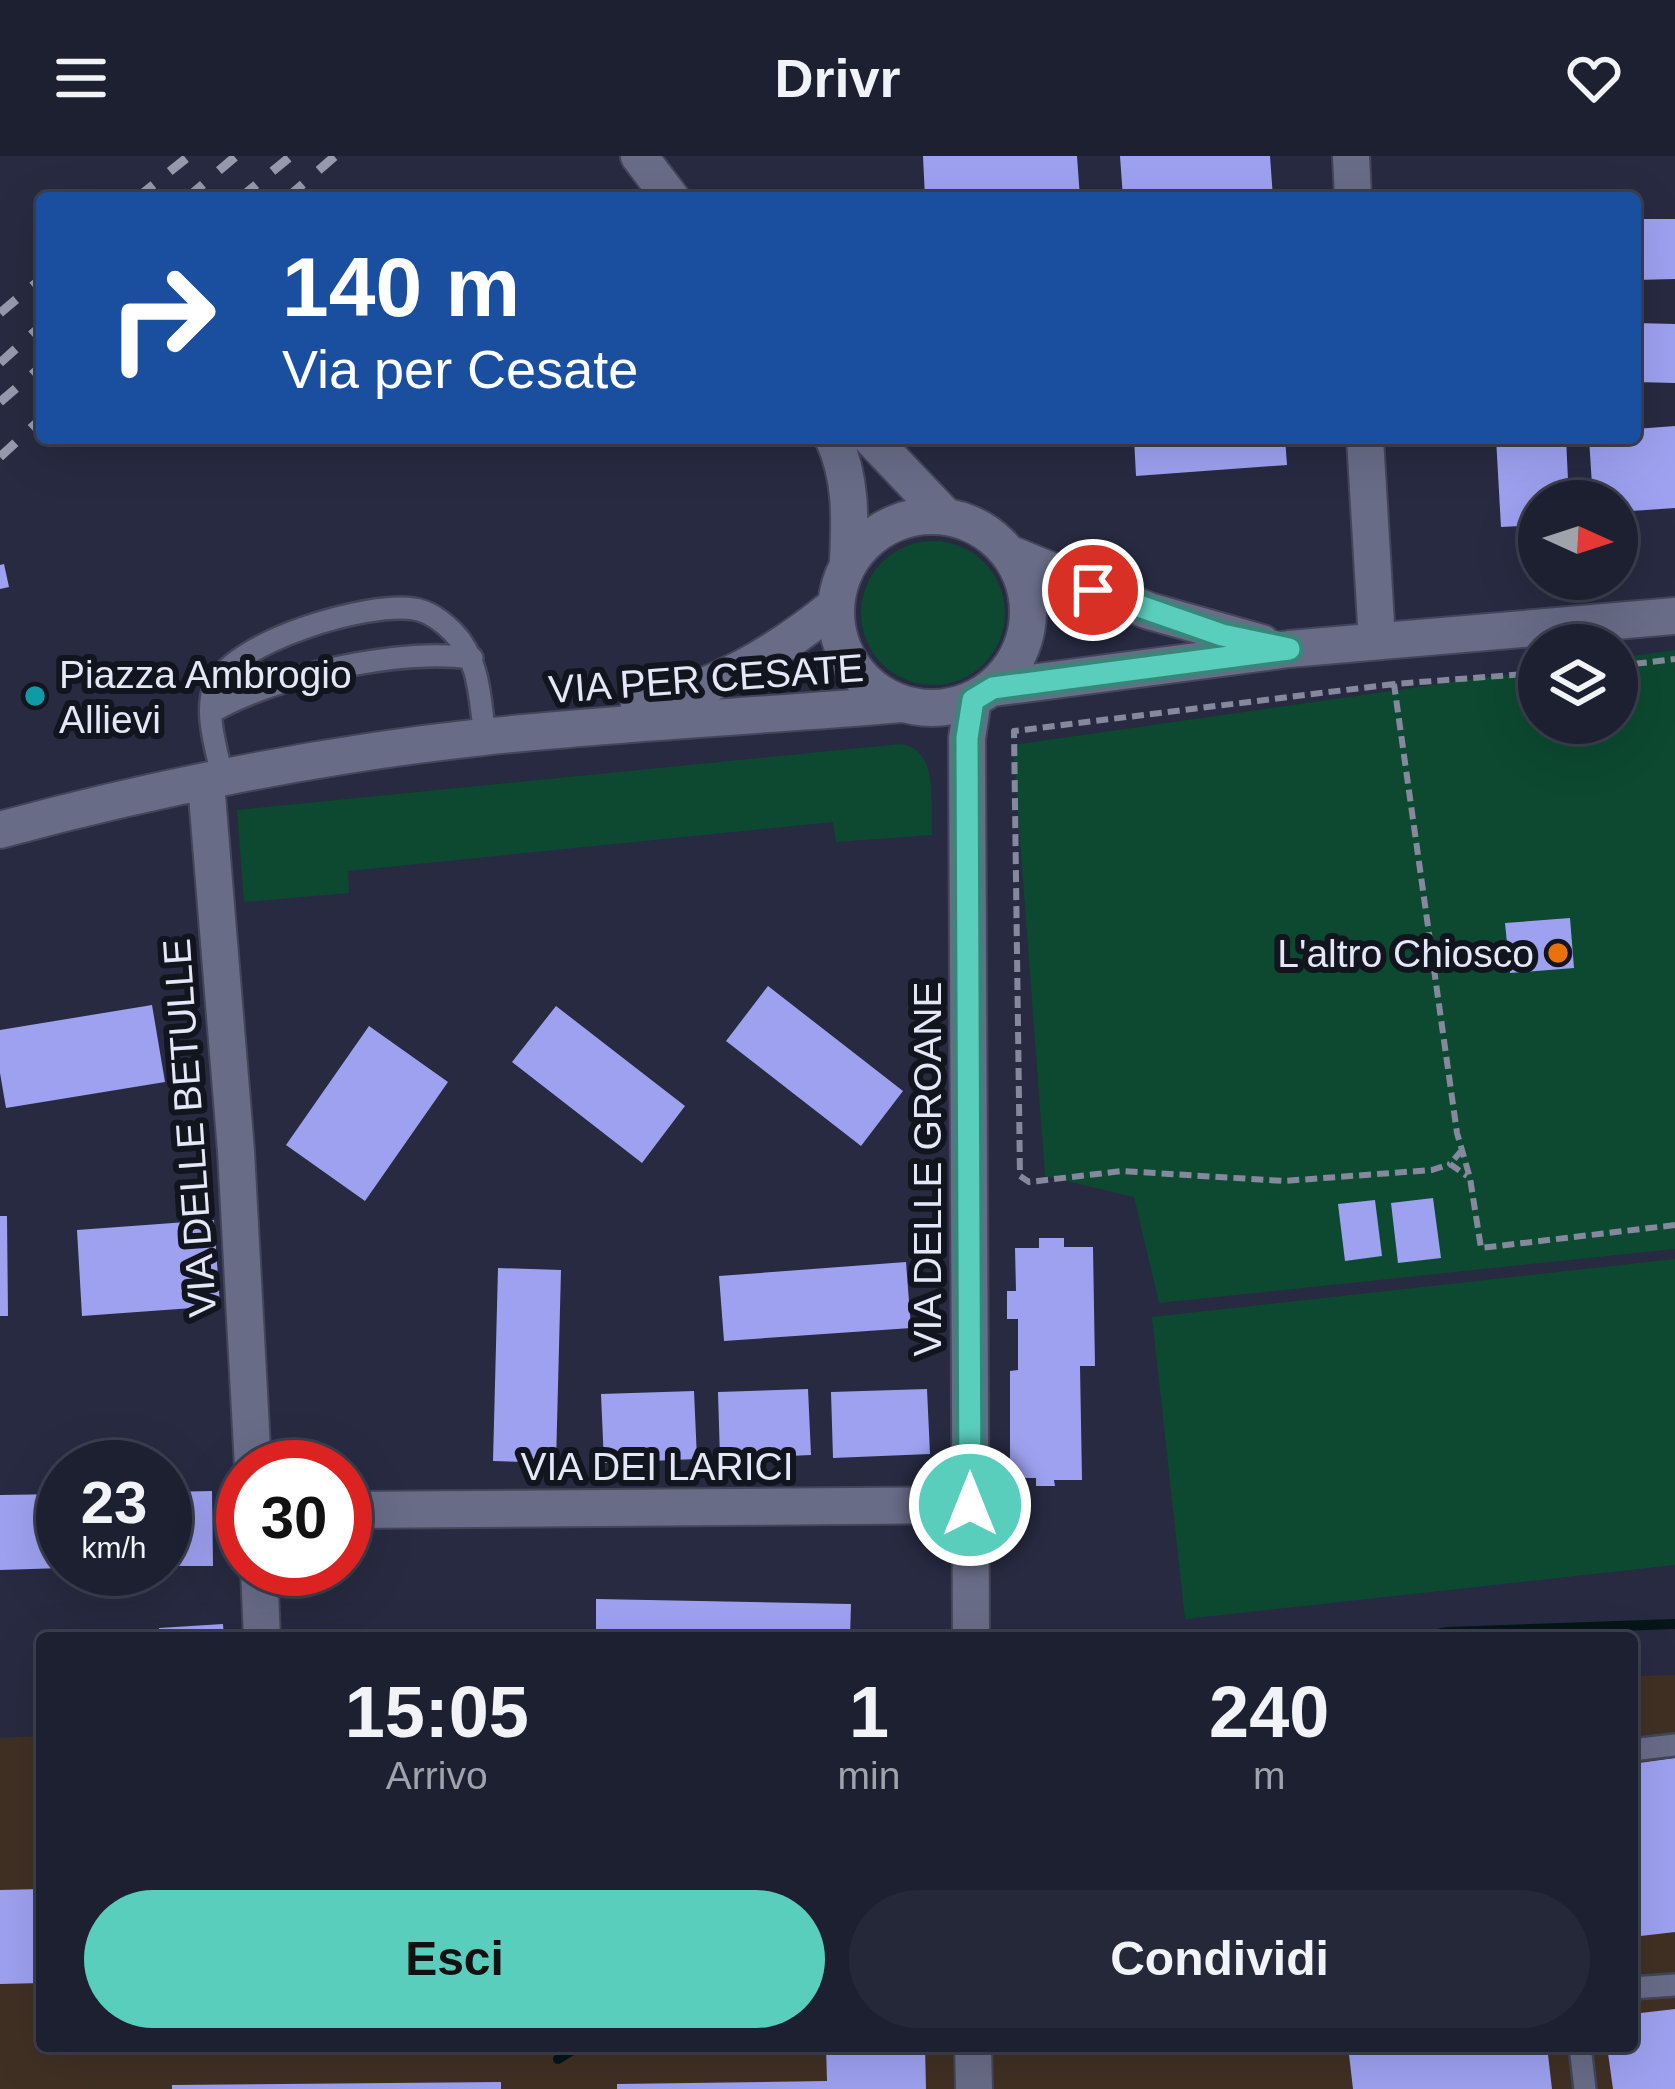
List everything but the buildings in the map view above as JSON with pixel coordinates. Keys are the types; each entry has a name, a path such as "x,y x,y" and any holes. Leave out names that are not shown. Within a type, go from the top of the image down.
{"street":[{"path":"639,156 666,192"},
{"path":"1351,156 1353,192"},
{"path":"836,444 850,501 848,563 836,604 838,637 851,666 873,690 926,709 983,694 1289,649 1675,616"},
{"path":"877,444 946,517"},
{"path":"1365,444 1377,641"},
{"path":"848,563 866,541 890,525 917,516 946,517 980,530 1008,553 1149,611 1222,635 1289,649"},
{"path":"983,694 1013,666 1025,638 1028,609 1023,579 1008,553"},
{"name":"VIA PER CESATE","path":"501,736 696,691 760,660 836,604"},
{"name":"VIA DELLE GROANE","path":"971,1632 967,738 983,694"},
{"name":"VIA PER CESATE","path":"0,830 98,803 351,755 501,736 902,704"},
{"name":"VIA DELLE BETULLE","path":"215,782 252,1440"},
{"name":"VIA DEI LARICI","path":"372,1510 970,1505"},
{"path":"260,1596 262,1632"},
{"path":"974,2052 974,2089"}],"lane":[{"path":"215,782 214,687 232,663 267,642 337,619 414,609 436,617 456,634 472,658 501,736"},
{"path":"212,712 262,687 304,677 412,655 472,658"},
{"path":"1638,1749 1675,1745"},
{"path":"1638,1988 1675,1985"},
{"path":"1581,2052 1585,2089"}],"path":[{"path":"1638,663 1675,659"},
{"path":"1462,1150 1450,1164 1432,1170 1284,1181 1122,1171 1029,1182 1020,1175 1014,731 1394,684 1518,675"},
{"path":"1394,684 1462,1150 1481,1248 1675,1225"},
{"path":"1450,1164 1469,1178"}],"shaded area":[{"path":"1675,1675 1675,2089 0,2089 0,1738 36,1736 36,2052 1638,2052 1638,1676"}],"green space":[{"path":"933,541 961,546 984,562 1000,585 1005,613 1000,641 984,664 961,680 933,685 905,680 882,664 866,641 861,613 866,585 882,562 905,546"},
{"path":"1675,650 1675,1249 1159,1303 1134,1197 1045,1176 1013,745 1518,673 1518,744 1638,744 1638,655"},
{"path":"901,744 913,748 927,767 932,835 836,842 833,822 348,871 349,893 244,902 237,810"},
{"path":"1675,1259 1675,1565 1185,1619 1152,1317"}],"waterway":[{"path":"1449,1632 1675,1624"},
{"path":"558,2059 569,2052"}],"railway":[{"path":"144,192 189,156"},
{"path":"194,192 236,156"},
{"path":"247,192 291,156"},
{"path":"294,192 335,156"},
{"path":"0,313 36,283"},
{"path":"0,363 36,330"},
{"path":"0,402 36,371"},
{"path":"0,457 36,424"}],"place":[{"name":"Piazza Ambrogio Allievi","path":"35,696"},
{"name":"L'altro Chiosco","path":"1558,953"}],"route":[{"path":"970,1505 967,738 973,700 993,688 1289,649 1222,635 1093,590"}]}
